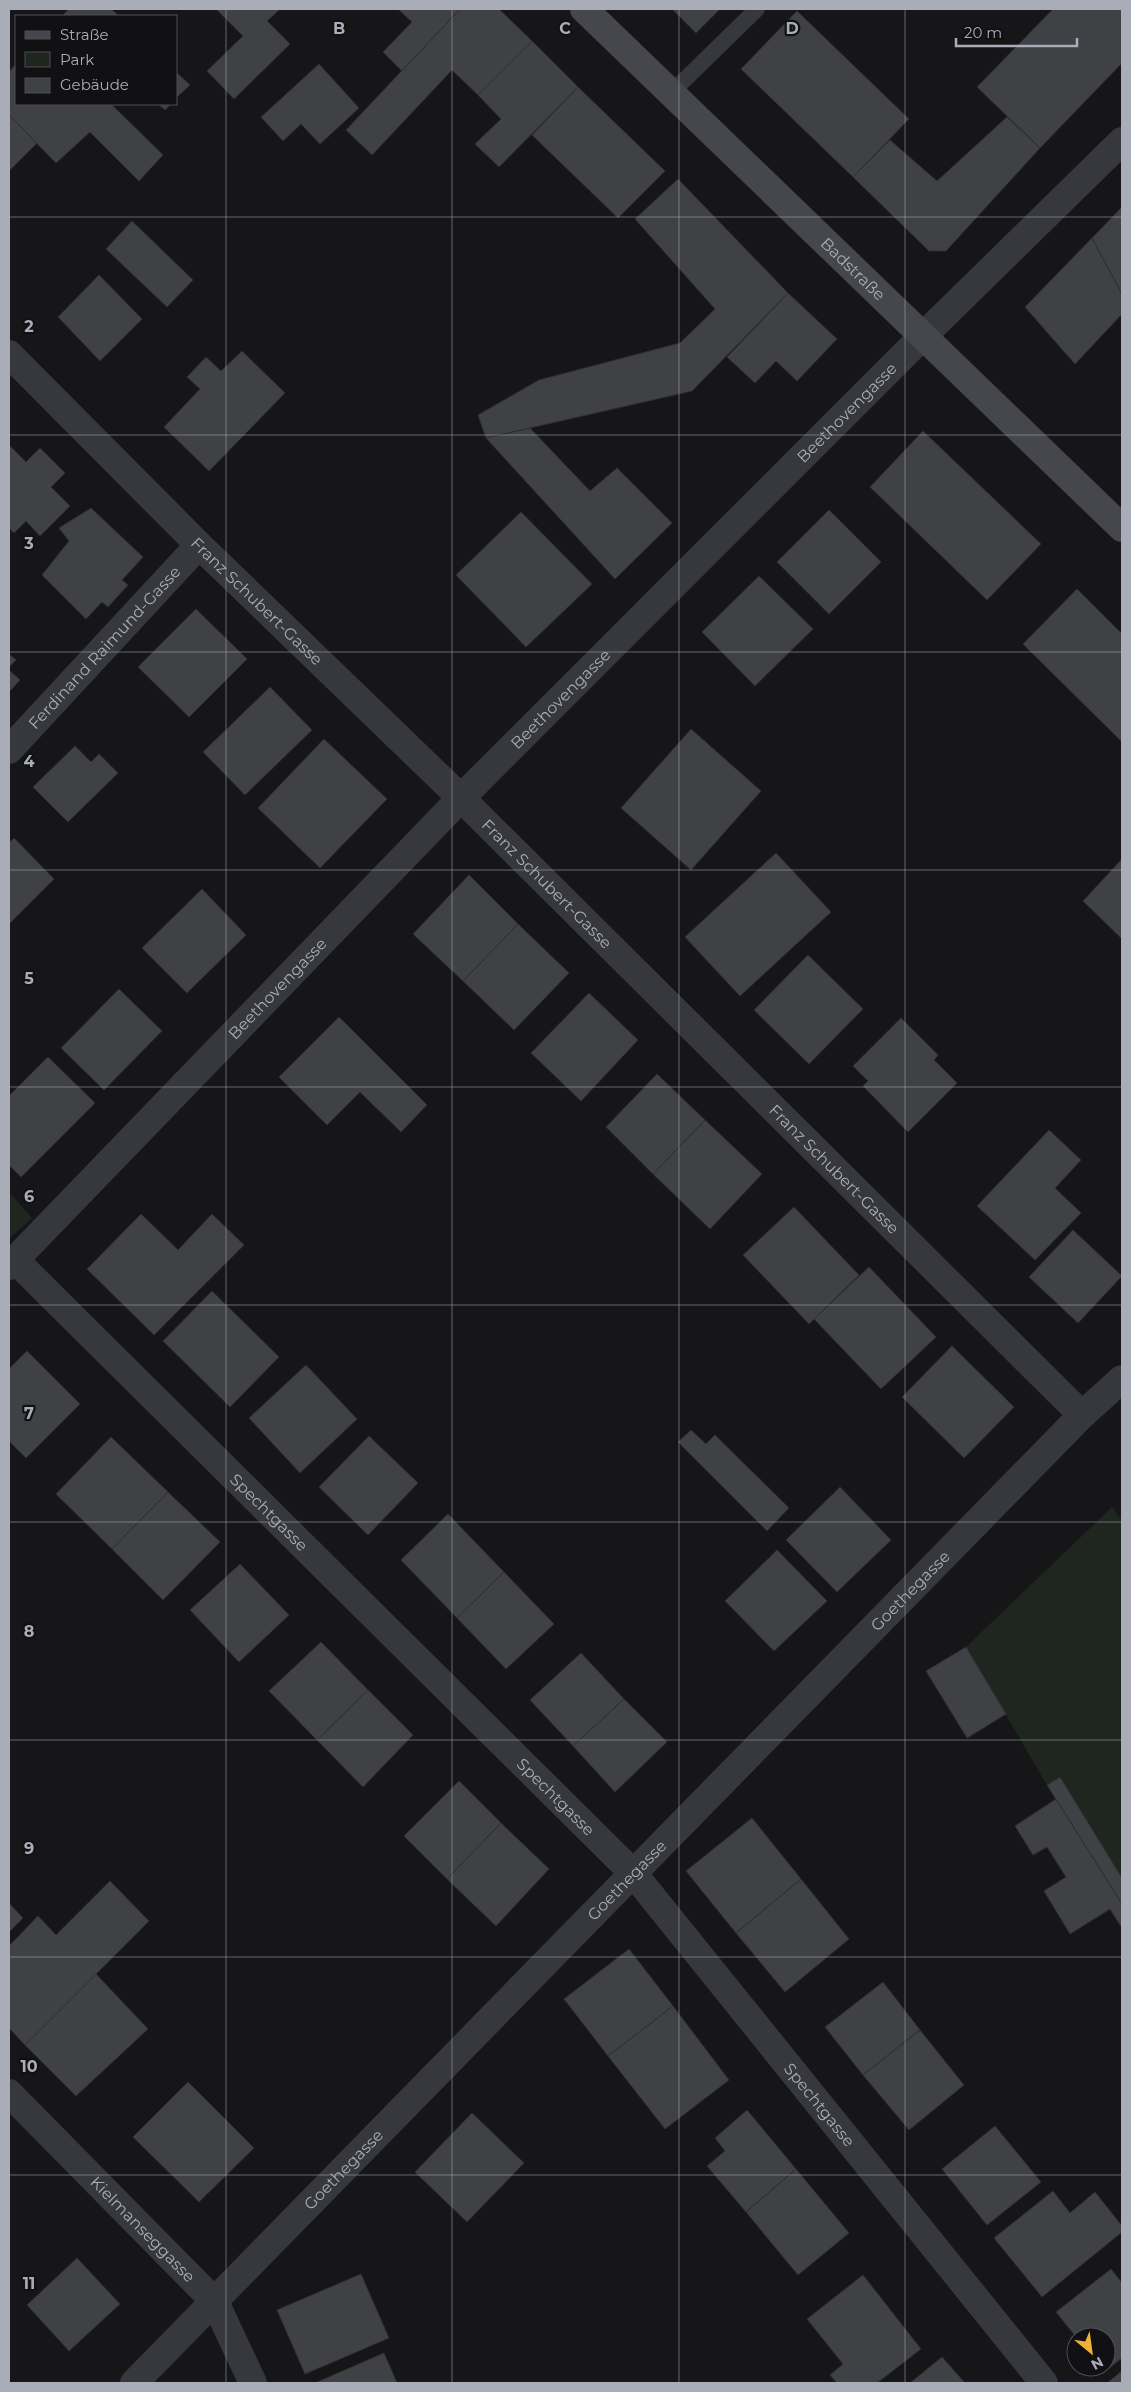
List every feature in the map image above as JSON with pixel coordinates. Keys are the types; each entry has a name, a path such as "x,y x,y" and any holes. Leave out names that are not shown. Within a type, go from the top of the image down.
{"street":[{"name":"Badstraße","path":"584,9 1122,528"},
{"name":"Beethovengasse","path":"12,1263 460,798 922,337 1122,141"},
{"name":"Franz Schubert-Gasse","path":"9,354 199,545 460,798 1082,1415"},
{"name":"Ferdinand Raimund-Gasse","path":"9,750 199,545"},
{"name":"Spechtgasse","path":"12,1263 633,1873 1044,2383"},
{"name":"Goethegasse","path":"134,2383 216,2302 1082,1415 1122,1379"},
{"name":"Kielmanseggasse","path":"9,2093 216,2302 253,2383"}],"lane":[{"path":"671,93 757,9"}],"green space":[{"path":"9,1192 32,1218 9,1239"},
{"path":"1112,1507 1122,1520 1122,1904 1047,1785 966,1647"}],"building":[{"path":"69,9 111,9 118,15 63,15"},
{"path":"216,9 280,9 267,21 290,44 234,99 207,71 243,36"},
{"path":"398,9 460,9 402,71 383,52 412,22"},
{"path":"460,9 499,9 532,41 478,95 452,70 372,155 346,130"},
{"path":"672,9 720,9 696,33"},
{"path":"1053,9 1122,9 1122,63 1040,148 977,87"},
{"path":"797,11 909,119 853,177 741,69"},
{"path":"532,41 578,87 499,167 475,144 501,119 478,95"},
{"path":"319,64 359,108 320,144 301,124 283,141 261,117"},
{"path":"15,65 15,105 112,105 163,155 139,181 90,132 56,163 9,115 9,72"},
{"path":"178,74 190,85 178,96"},
{"path":"578,87 665,171 618,218 532,135"},
{"path":"159,105 170,105 165,110"},
{"path":"9,115 37,143 9,171"},
{"path":"1007,117 1040,148 946,251 929,251 853,177 890,140 937,181"},
{"path":"678,179 788,293 692,391 486,438 478,415 539,380 680,343 715,309 635,219"},
{"path":"1122,207 1122,294 1092,238"},
{"path":"132,221 193,280 167,307 106,249"},
{"path":"1092,238 1122,294 1122,314 1075,364 1025,307"},
{"path":"99,275 142,319 100,361 58,317"},
{"path":"788,293 837,339 797,381 776,361 755,383 727,357"},
{"path":"242,351 285,393 209,471 164,427 200,389 187,377 206,357 221,371"},
{"path":"530,428 590,491 617,468 672,523 615,579 486,438"},
{"path":"923,431 1041,544 987,600 870,487"},
{"path":"9,445 26,462 40,448 65,473 51,487 70,506 40,536 26,521 14,533 9,528"},
{"path":"91,508 143,557 122,580 128,585 108,607 102,602 86,619 42,575 69,541 59,528"},
{"path":"829,510 881,562 829,614 777,562"},
{"path":"521,512 592,584 526,647 456,575"},
{"path":"759,576 813,629 755,686 702,632"},
{"path":"1077,589 1122,634 1122,742 1023,644"},
{"path":"196,609 247,659 189,717 138,667"},
{"path":"9,654 16,660 9,667"},
{"path":"9,670 20,680 9,692"},
{"path":"270,687 312,730 245,795 203,752"},
{"path":"691,729 761,791 691,870 621,808"},
{"path":"324,739 387,799 320,868 258,808"},
{"path":"75,746 91,762 99,754 118,773 68,822 33,787"},
{"path":"14,838 54,879 9,924 9,843"},
{"path":"776,853 831,912 740,996 685,937"},
{"path":"1122,859 1122,939 1083,901"},
{"path":"469,875 518,924 463,981 413,934"},
{"path":"202,889 246,935 187,993 142,948"},
{"path":"518,924 569,973 514,1030 463,981"},
{"path":"808,955 863,1009 809,1064 754,1010"},
{"path":"119,989 162,1031 104,1090 61,1048"},
{"path":"589,993 638,1040 581,1101 531,1053"},
{"path":"339,1017 427,1105 401,1132 360,1092 327,1125 279,1077"},
{"path":"901,1018 938,1055 934,1060 957,1083 908,1132 863,1086 868,1081 853,1066"},
{"path":"48,1057 95,1103 21,1177 9,1165 9,1096"},
{"path":"657,1074 705,1120 653,1174 606,1127"},
{"path":"705,1120 762,1174 710,1229 653,1174"},
{"path":"1049,1130 1081,1160 1055,1188 1081,1213 1035,1260 977,1206"},
{"path":"794,1207 859,1275 809,1324 743,1255"},
{"path":"141,1214 178,1250 212,1214 244,1245 154,1335 87,1269"},
{"path":"1073,1230 1122,1276 1078,1323 1029,1277"},
{"path":"869,1267 936,1337 881,1389 814,1319"},
{"path":"212,1291 279,1357 230,1407 163,1341"},
{"path":"952,1346 1014,1407 964,1458 902,1397"},
{"path":"27,1351 80,1404 26,1458 9,1441 9,1369"},
{"path":"306,1365 357,1419 300,1473 249,1418"},
{"path":"691,1430 706,1444 715,1435 789,1508 767,1531 678,1442"},
{"path":"369,1436 418,1483 368,1535 319,1487"},
{"path":"111,1437 168,1492 112,1549 56,1494"},
{"path":"840,1487 891,1540 837,1592 786,1540"},
{"path":"168,1492 220,1542 163,1600 112,1549"},
{"path":"448,1514 504,1572 457,1618 401,1560"},
{"path":"777,1550 827,1601 774,1651 725,1601"},
{"path":"240,1564 289,1615 239,1662 190,1610"},
{"path":"504,1572 554,1624 506,1669 457,1618"},
{"path":"321,1642 368,1690 317,1740 269,1691"},
{"path":"966,1647 1006,1714 967,1738 926,1671"},
{"path":"581,1653 624,1699 573,1746 530,1700"},
{"path":"368,1690 413,1735 363,1787 317,1740"},
{"path":"624,1699 667,1742 615,1792 573,1746"},
{"path":"1060,1777 1122,1878 1122,1904 1047,1785"},
{"path":"459,1781 501,1823 447,1879 404,1836"},
{"path":"1056,1799 1122,1904 1122,1928 1110,1909 1070,1934 1044,1891 1066,1877 1047,1847 1033,1855 1015,1826"},
{"path":"752,1818 801,1879 736,1933 686,1871"},
{"path":"501,1823 549,1869 496,1926 447,1879"},
{"path":"801,1879 849,1939 785,1992 736,1933"},
{"path":"110,1881 149,1921 25,2045 9,2028 9,1946 38,1916 56,1935"},
{"path":"9,1903 23,1918 9,1932"},
{"path":"629,1949 673,2006 608,2056 564,1999"},
{"path":"96,1974 148,2029 76,2096 25,2045"},
{"path":"883,1982 920,2030 863,2075 825,2027"},
{"path":"673,2006 729,2080 665,2129 608,2056"},
{"path":"920,2030 964,2085 909,2130 863,2075"},
{"path":"188,2082 254,2148 199,2202 133,2137"},
{"path":"747,2110 796,2169 746,2212 707,2166 725,2151 715,2138"},
{"path":"472,2113 524,2163 467,2222 415,2172"},
{"path":"995,2126 1041,2182 987,2225 942,2169"},
{"path":"796,2169 849,2233 798,2275 746,2212"},
{"path":"1053,2191 1070,2213 1095,2192 1122,2226 1122,2232 1042,2297 994,2238"},
{"path":"77,2258 120,2304 69,2351 27,2305"},
{"path":"1111,2269 1122,2283 1122,2358 1116,2363 1116,2327 1068,2327 1056,2312"},
{"path":"361,2274 389,2338 305,2374 277,2310"},
{"path":"863,2275 921,2349 877,2383 837,2383 830,2375 843,2364 807,2319"},
{"path":"384,2353 397,2383 315,2383"},
{"path":"942,2357 965,2383 910,2383"},
{"path":"1122,2371 1122,2383 1107,2383 1116,2377"}]}
